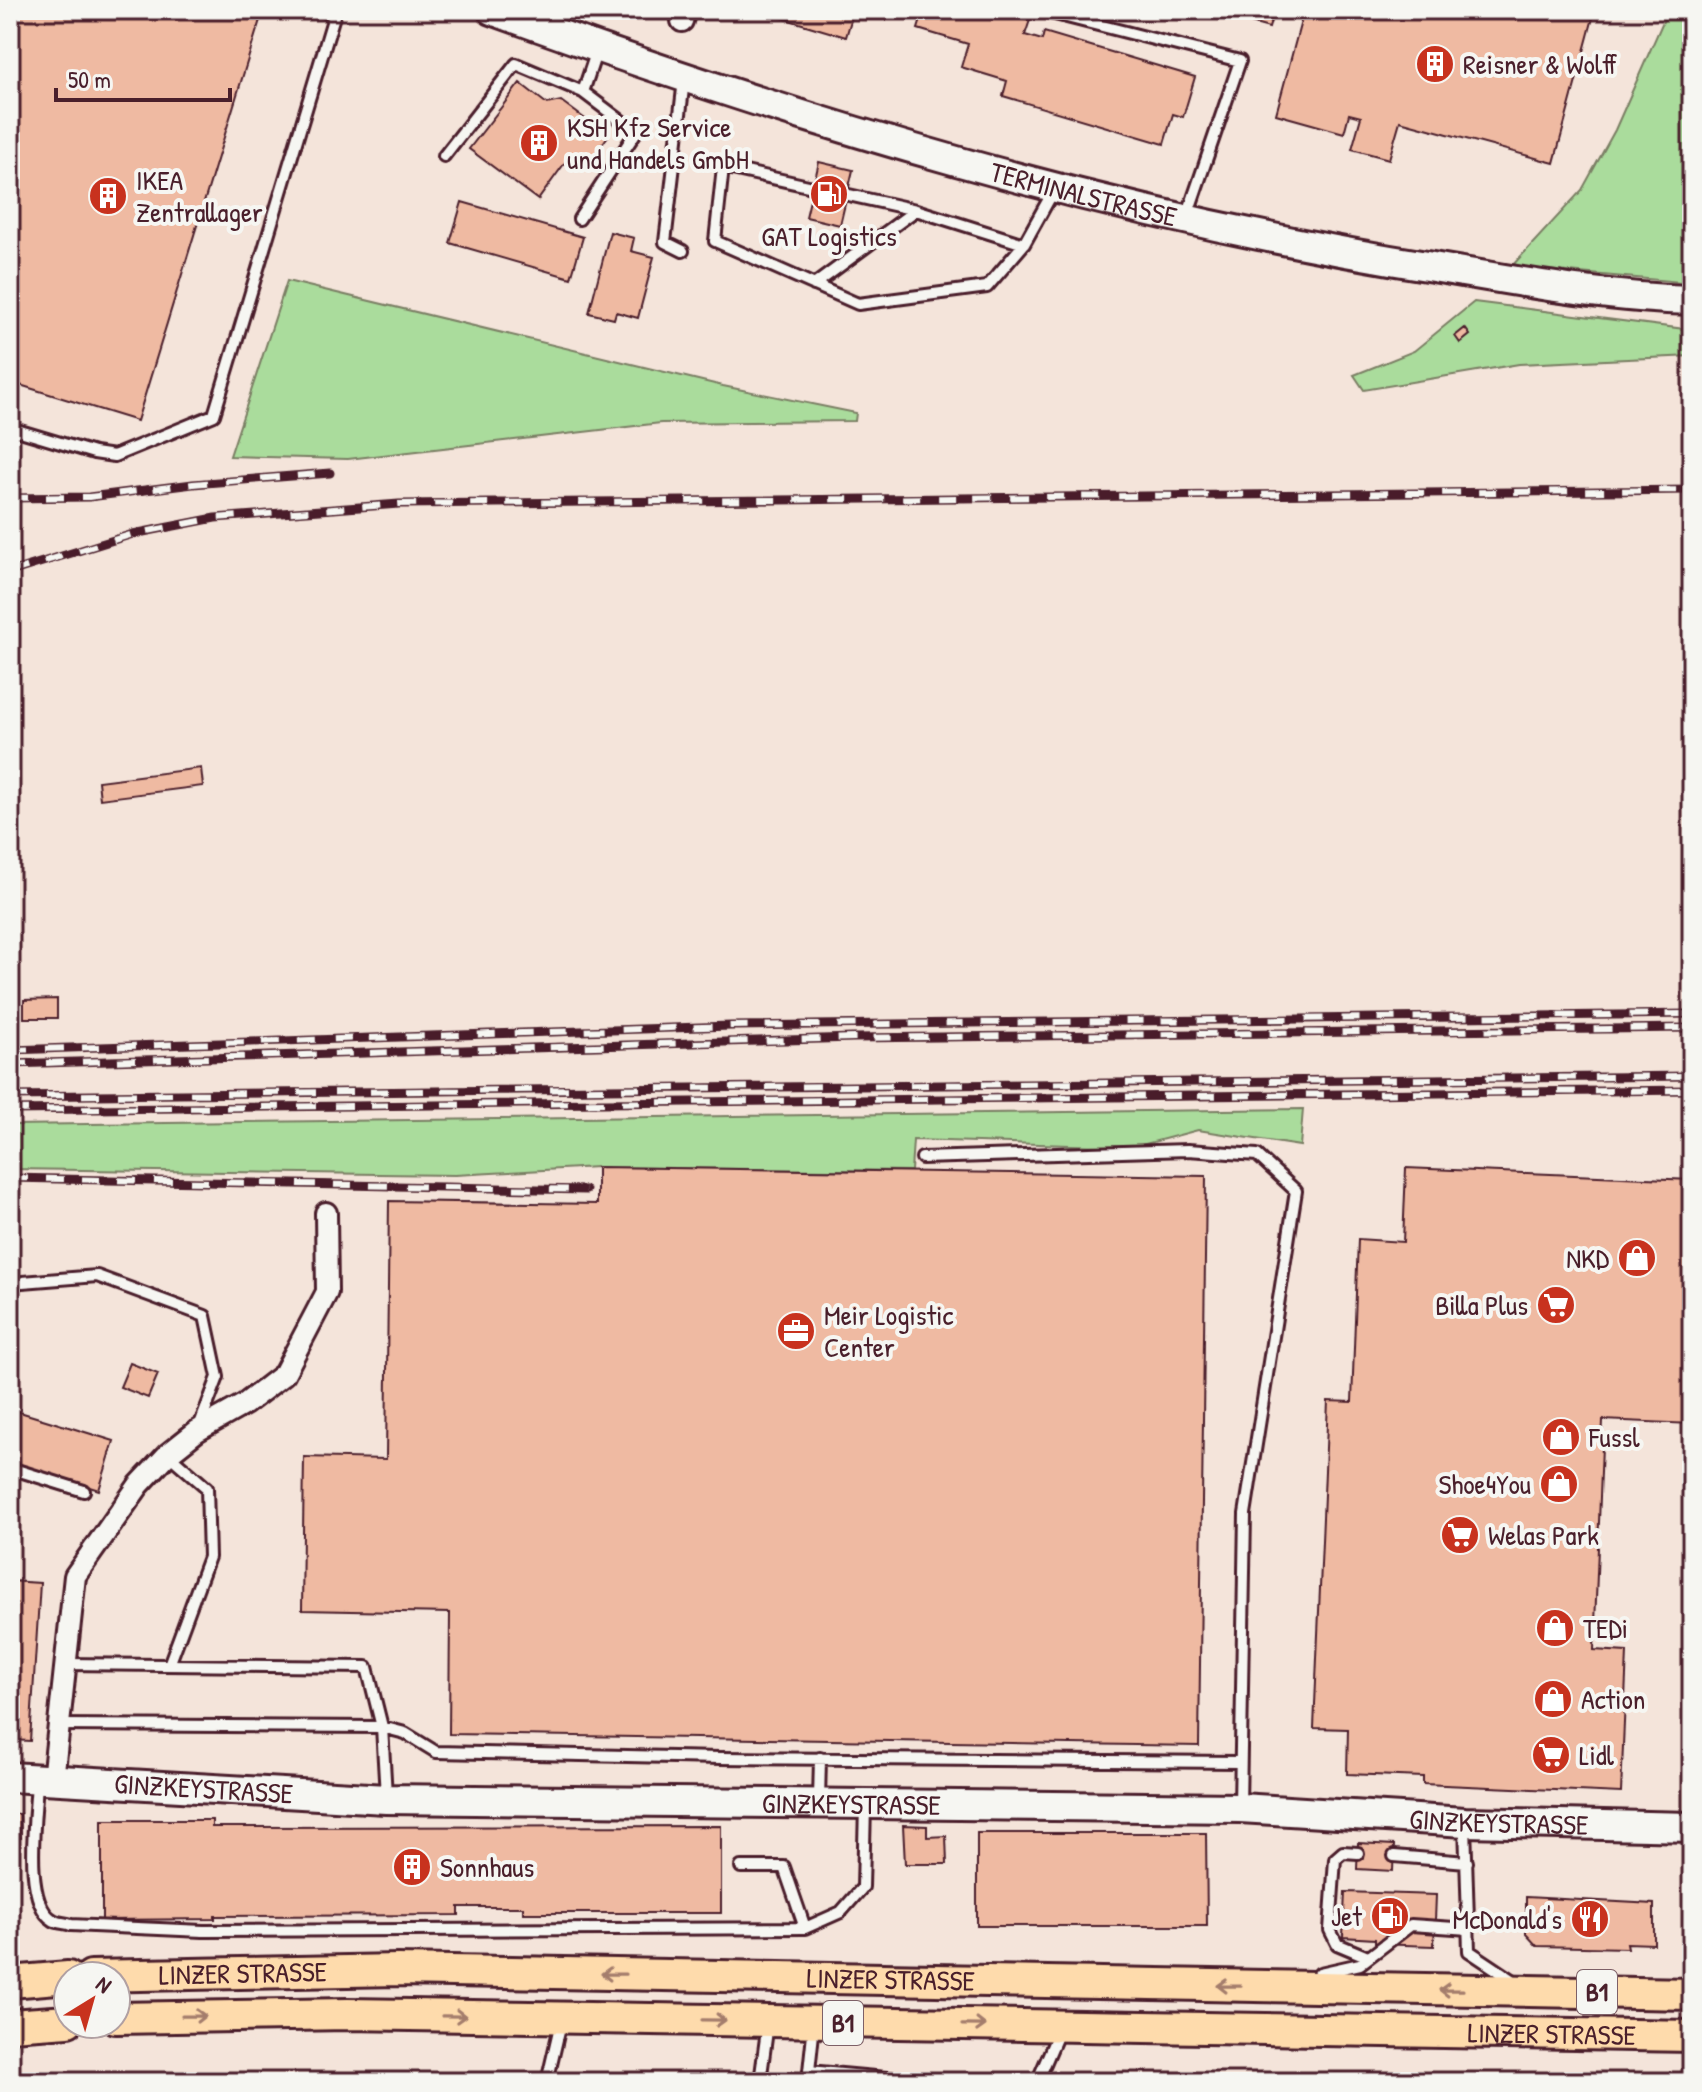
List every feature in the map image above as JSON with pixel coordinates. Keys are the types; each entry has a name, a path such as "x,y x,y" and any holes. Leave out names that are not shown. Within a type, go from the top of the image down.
{"main road":[{"name":"LINZER STRASSE","path":"132,1975 398,1970 1692,1994"},
{"path":"10,1982 52,1978"},
{"name":"LINZER STRASSE","path":"132,2018 348,2014 1692,2036"},
{"path":"10,2025 52,2022"}],"street":[{"name":"TERMINALSTRASSE","path":"492,10 684,78 875,137 1055,188 1186,220 1339,252 1578,290 1692,300"},
{"path":"33,1779 57,1725 75,1576 139,1485 168,1454 197,1431 245,1404 284,1374 327,1292 326,1213"},
{"name":"GINZKEYSTRASSE","path":"33,1779 386,1799 1240,1808 1465,1822 1692,1827"}],"lane":[{"path":"10,428 114,456 214,415 334,16 321,10"},
{"path":"1039,10 1240,61 1186,220"},
{"path":"583,92 598,48"},
{"path":"444,156 516,64 583,92 636,132 579,219"},
{"path":"683,251 665,242 684,78"},
{"path":"1024,244 916,210 723,167 715,241 858,304 987,287 1024,244 1055,188"},
{"path":"814,285 916,210"},
{"path":"922,1158 1188,1150 1257,1155 1296,1191 1245,1514 1240,1808"},
{"path":"10,1283 97,1276 205,1316 218,1377 197,1431"},
{"path":"168,1454 207,1488 209,1557 169,1665"},
{"path":"10,1468 84,1491"},
{"path":"64,1664 367,1667 382,1727 386,1799"},
{"path":"57,1725 382,1727 405,1733 436,1752 1240,1762"},
{"path":"818,1803 820,1758"},
{"path":"33,1779 33,1877 37,1900 51,1920 71,1925 203,1931 805,1928 841,1912 863,1887 865,1803"},
{"path":"1465,1822 1469,1951 1529,1991"},
{"path":"1358,1853 1343,1852 1335,1859 1330,1930 1337,1944 1368,1957"},
{"path":"1394,1856 1467,1862"},
{"path":"741,1867 784,1867 805,1928"},
{"path":"1307,1988 1320,1973 1360,1964 1411,1925 1469,1929"},
{"path":"547,2082 562,2018"},
{"path":"760,2082 768,2021"},
{"path":"814,2022 809,2071 930,2082"},
{"path":"1037,2082 1061,2026"}],"green space":[{"path":"1668,10 1692,10 1692,283 1511,267 1582,190 1615,130"},
{"path":"287,281 723,386 856,413 855,421 661,423 348,459 230,456"},
{"path":"1474,302 1692,330 1692,356 1519,364 1364,390 1354,375 1414,351"},
{"path":"1303,1109 1300,1146 1198,1130 1134,1147 913,1140 911,1171 597,1167 455,1175 10,1169 10,1125"}],"building":[{"name":"IKEA Zentrallager","path":"10,10 263,10 137,421 10,382"},
{"path":"781,10 854,10 846,37 779,17"},
{"path":"924,10 997,10 1030,20 1025,35 1042,40 1044,32 1195,77 1183,117 1173,114 1164,144 1003,96 1007,81 961,67 968,44 918,29"},
{"path":"1219,10 1274,10 1269,28 1218,14"},
{"name":"Reisner & Wolff","path":"1304,10 1580,10 1594,14 1554,163 1400,121 1389,159 1352,149 1361,117 1349,114 1344,133 1276,114"},
{"name":"KSH Kfz Service und Handels GmbH","path":"520,83 547,104 561,101 608,136 586,167 569,157 538,200 469,149"},
{"name":"GAT Logistics","path":"819,162 853,170 840,225 806,217"},
{"path":"462,202 583,237 571,278 450,243"},
{"path":"610,232 634,238 631,251 654,257 638,318 616,312 614,319 589,313"},
{"path":"1465,328 1470,335 1460,343 1455,336"},
{"path":"201,768 203,786 100,799 98,781"},
{"path":"57,999 57,1018 24,1018 24,1000"},
{"name":"Meir Logistic Center","path":"597,1167 1206,1176 1199,1746 449,1734 450,1613 302,1610 304,1457 386,1459 389,1201 597,1204"},
{"name":"Welas Park","path":"1406,1168 1692,1180 1692,1424 1603,1420 1594,1650 1627,1652 1621,1793 1423,1784 1423,1777 1347,1774 1348,1729 1314,1728 1328,1401 1352,1402 1358,1239 1403,1242"},
{"path":"130,1363 158,1374 148,1398 120,1387"},
{"path":"10,1409 114,1441 99,1490 10,1462"},
{"path":"10,1581 40,1583 30,1741 10,1740"},
{"path":"10,1814 20,1814 21,1838 10,1838"},
{"name":"Sonnhaus","path":"102,1820 212,1820 212,1827 721,1826 721,1913 523,1913 523,1907 459,1907 459,1915 215,1916 215,1919 102,1920"},
{"path":"903,1825 927,1826 927,1837 946,1836 947,1864 905,1864"},
{"path":"977,1833 1206,1833 1207,1926 977,1926"},
{"path":"1358,1843 1394,1845 1393,1871 1357,1869"},
{"name":"Jet","path":"1345,1892 1436,1895 1434,1946 1375,1944 1375,1939 1343,1937"},
{"name":"McDonald's","path":"1526,1897 1654,1904 1654,1944 1627,1943 1628,1948 1537,1946 1526,1934"},
{"path":"626,2074 655,2078 655,2082 625,2082"},
{"path":"1335,2074 1372,2076 1372,2082 1335,2082"}],"railway":[{"path":"10,413 14,414"},
{"path":"10,498 89,497 193,484 330,473"},
{"path":"10,572 133,534 215,518 399,504 1692,490"},
{"path":"10,1050 731,1026 1692,1014"},
{"path":"10,1064 854,1038 1692,1028"},
{"path":"10,1096 1692,1076"},
{"path":"10,1110 1692,1090"},
{"path":"10,1178 586,1190"}],"place":[{"name":"Reisner & Wolff","path":"1435,64"},
{"name":"KSH Kfz Service und Handels GmbH","path":"539,143"},
{"name":"GAT Logistics","path":"829,194"},
{"name":"IKEA Zentrallager","path":"108,196"},
{"name":"NKD","path":"1637,1258"},
{"name":"Billa Plus","path":"1556,1305"},
{"name":"Meir Logistic Center","path":"796,1331"},
{"name":"Fussl","path":"1561,1437"},
{"name":"Shoe4You","path":"1559,1484"},
{"name":"Welas Park","path":"1460,1535"},
{"name":"TEDi","path":"1555,1628"},
{"name":"Action","path":"1553,1699"},
{"name":"Lidl","path":"1551,1755"},
{"name":"Sonnhaus","path":"412,1867"},
{"name":"Jet","path":"1390,1916"},
{"name":"McDonald's","path":"1590,1919"}]}
